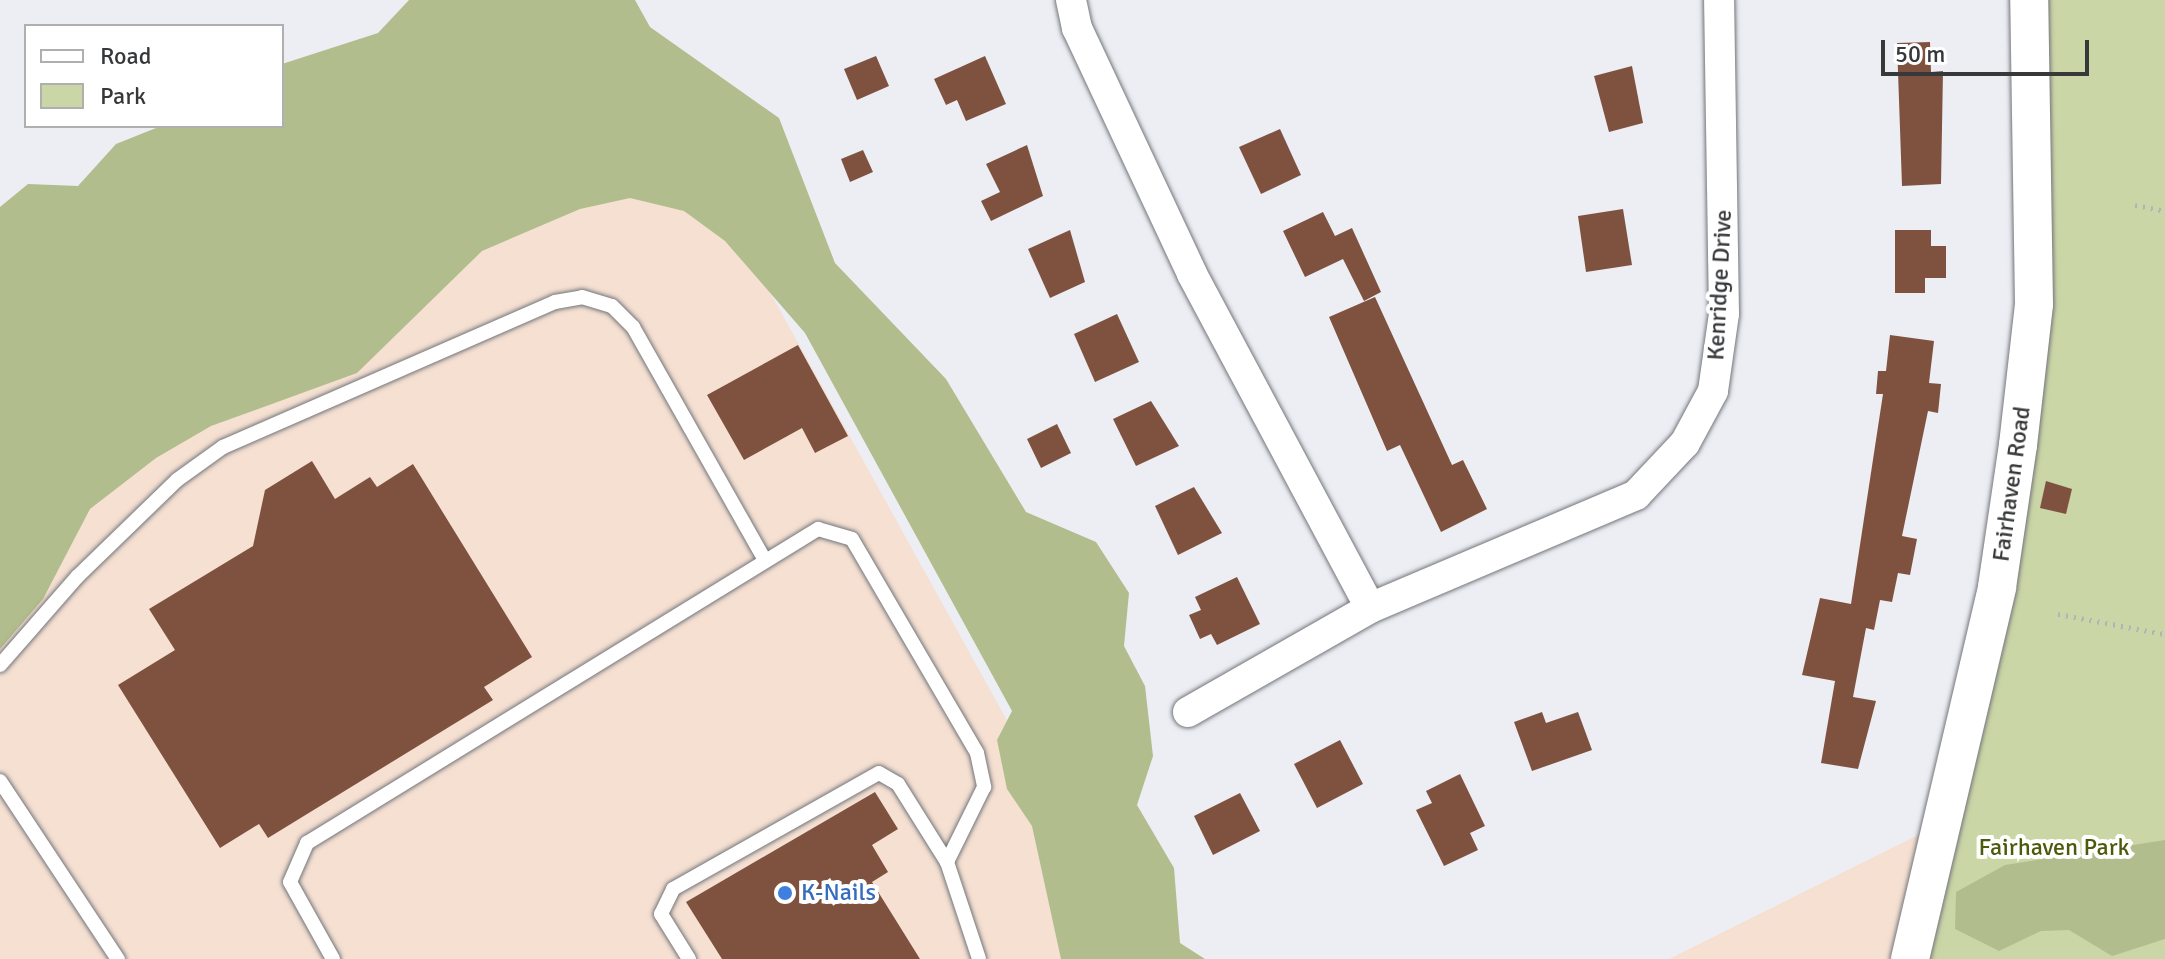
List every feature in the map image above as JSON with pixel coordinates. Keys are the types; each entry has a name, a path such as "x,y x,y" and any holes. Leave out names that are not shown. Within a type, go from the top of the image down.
{"street":[{"path":"1071,0 1077,28 1192,274 1370,608"},
{"name":"Kenridge Drive","path":"1188,712 1370,608 1636,495 1685,443 1713,391 1724,314 1719,0"},
{"name":"Fairhaven Road","path":"1910,959 1997,587 2020,431 2034,304 2029,0"}],"lane":[{"path":"0,665 77,577 177,480 223,447 555,302 582,297 612,306 633,327 765,560"},
{"path":"333,959 290,882 307,843 818,529 852,539 983,769 974,819 947,862"},
{"path":"689,959 661,914 673,889 871,773 898,784 947,862 979,959"},
{"path":"0,781 118,959"}],"path":[{"path":"2135,205 2165,211"},
{"path":"2058,614 2165,634"}],"shaded area":[{"path":"677,124 1139,959 0,959 0,543"},
{"path":"1946,821 1910,959 1669,959"}],"green space":[{"path":"409,0 635,0 650,27 779,118 835,263 946,379 1026,512 1096,542 1129,593 1124,646 1145,686 1153,756 1137,805 1174,868 1180,943 1205,959 1061,959 1032,826 1007,789 997,740 1012,711 805,333 725,241 684,211 630,198 580,209 482,251 357,373 211,426 156,458 90,509 43,599 0,649 0,207 28,184 78,186 116,144 156,128 284,128 284,63 378,33"},
{"name":"Fairhaven Park","path":"2029,0 2165,0 2165,959 1910,959 2018,445"},
{"path":"2165,840 2165,939 2112,956 2069,930 2041,931 1999,951 1955,929 1956,892 2005,865"}],"building":[{"path":"1930,42 1931,72 1943,71 1941,184 1902,186 1897,43"},
{"path":"876,56 889,86 857,100 844,69"},
{"path":"985,56 1006,104 966,121 957,100 946,105 934,79"},
{"path":"1632,66 1643,123 1609,132 1594,76"},
{"path":"1280,129 1301,175 1261,194 1239,147"},
{"path":"1027,145 1043,196 991,221 981,201 1000,192 986,164"},
{"path":"863,150 873,172 850,182 841,159"},
{"path":"1623,209 1632,265 1586,272 1578,216"},
{"path":"1323,212 1335,236 1352,228 1381,292 1364,301 1343,259 1305,277 1283,231"},
{"path":"1070,230 1085,282 1050,298 1028,249"},
{"path":"1895,230 1931,230 1931,246 1946,246 1946,278 1925,278 1925,293 1895,293"},
{"path":"1375,297 1452,465 1463,460 1487,509 1441,532 1400,445 1387,451 1329,317"},
{"path":"1117,314 1139,362 1095,382 1074,334"},
{"path":"1890,335 1934,341 1929,383 1941,384 1938,413 1928,411 1902,536 1917,539 1910,575 1898,573 1892,602 1880,600 1874,630 1866,628 1853,697 1876,701 1858,769 1821,763 1835,681 1802,675 1820,598 1851,604 1883,394 1876,394 1878,371 1886,371"},
{"path":"798,345 848,436 815,453 802,428 744,460 707,395"},
{"path":"1151,401 1179,446 1136,466 1113,419"},
{"path":"1057,424 1071,453 1041,468 1027,439"},
{"path":"312,461 335,499 370,477 377,487 413,464 532,657 484,687 493,700 268,838 259,824 220,848 118,685 175,650 149,609 253,546 265,490"},
{"path":"2046,481 2072,489 2066,514 2040,508"},
{"path":"1194,487 1222,533 1178,555 1155,506"},
{"path":"1237,577 1260,624 1217,645 1211,634 1200,639 1189,615 1201,610 1195,597"},
{"path":"1542,712 1546,723 1578,712 1592,750 1532,771 1514,722"},
{"path":"1340,740 1363,784 1317,808 1294,764"},
{"path":"1460,774 1485,826 1470,833 1478,850 1444,866 1416,810 1432,803 1426,791"},
{"path":"875,792 898,829 872,845 888,872 872,882 920,959 722,959 686,902"},
{"path":"1240,793 1260,831 1213,855 1194,816"}],"place":[{"name":"K-Nails","path":"785,893"}]}
